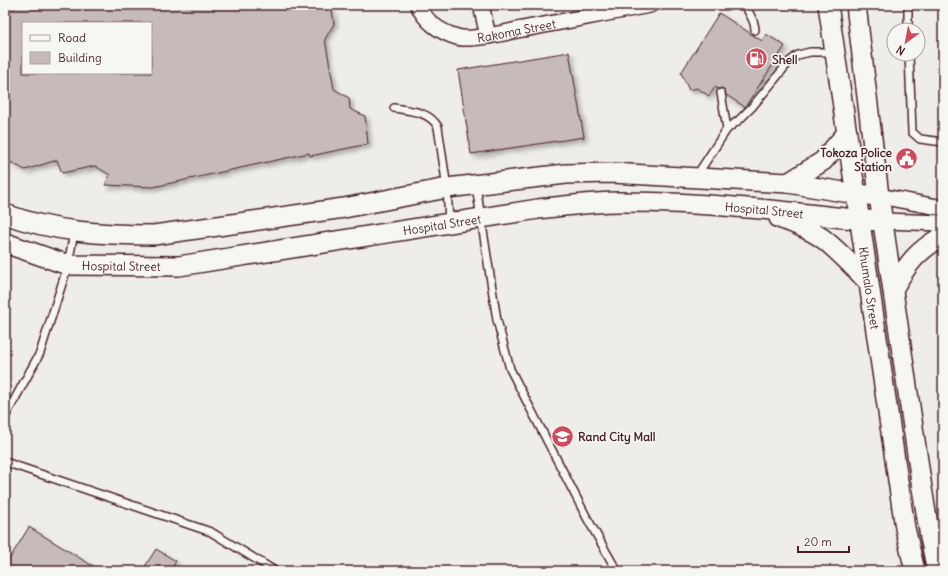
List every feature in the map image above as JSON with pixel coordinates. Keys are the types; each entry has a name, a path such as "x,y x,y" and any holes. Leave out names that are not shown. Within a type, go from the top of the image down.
{"street":[{"name":"Rakoma Street","path":"418,5 421,12 430,22 442,31 458,38 488,36 650,5"},
{"path":"481,5 488,36"},
{"name":"Khumalo Street","path":"828,5 905,528 915,571"},
{"name":"Khumalo Street","path":"856,5 879,196 922,488 937,571"},
{"path":"788,183 823,161 847,133"},
{"path":"5,214 24,221 74,232 154,235 344,208 447,188 574,174 612,173 788,183 856,194 879,196 943,208"},
{"name":"Hospital Street","path":"5,243 68,265 179,266 538,209 618,202 650,202 748,208 860,220 883,221"},
{"path":"748,208 802,227 821,237 869,283"},
{"path":"883,221 943,223"},
{"path":"893,289 904,269 916,256 943,236"}],"lane":[{"path":"745,5 748,13 755,22 755,30"},
{"path":"908,5 908,22"},
{"path":"696,177 727,129 752,107 779,72 793,58 810,52 835,52"},
{"path":"909,62 912,132 920,139 943,142"},
{"path":"721,93 727,129"},
{"path":"394,108 423,113 436,123 438,127 447,188 449,224"},
{"path":"476,185 497,320 510,369 617,571"},
{"path":"5,417 40,353 68,265 74,232"},
{"path":"5,462 211,532 275,571"}],"building":[{"path":"18,5 326,5 332,10 334,24 325,39 334,89 349,98 350,109 365,116 368,144 310,156 309,153 153,187 105,185 110,175 95,166 62,173 57,160 25,170 5,159 5,15"},
{"path":"719,13 762,41 766,34 785,46 745,107 726,95 725,90 722,88 718,89 715,87 709,96 697,88 689,90 681,73"},
{"path":"569,52 584,137 471,154 458,70"},
{"path":"29,527 101,571 5,571 5,566"},
{"path":"156,549 176,561 170,571 142,571"}],"place":[{"name":"Shell","path":"757,59"},
{"name":"Tokoza Police Station","path":"907,159"},
{"name":"Rand City Mall","path":"563,436"}]}
